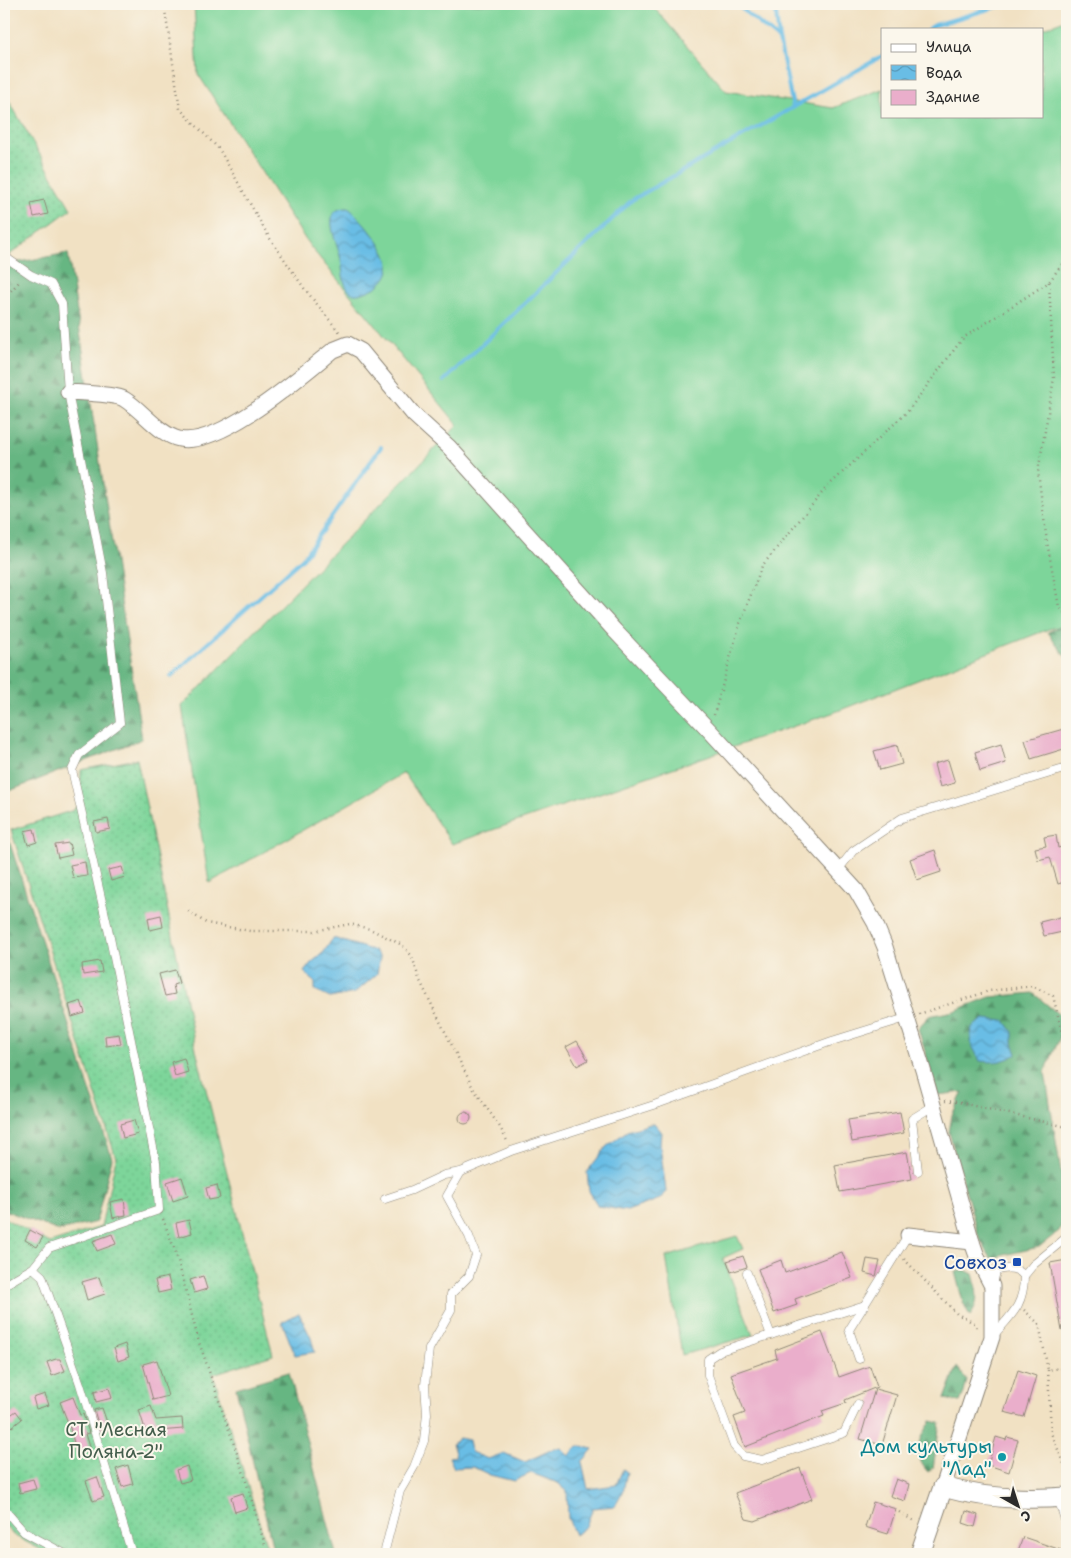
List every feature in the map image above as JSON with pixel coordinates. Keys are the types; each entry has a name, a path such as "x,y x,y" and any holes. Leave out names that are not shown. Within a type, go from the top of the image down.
{"street":[{"path":"68,392 122,398 141,410 160,430 179,440 205,438 251,415 333,350 348,344 361,351 414,415 449,448 615,631 856,890 875,923 885,947 972,1242 978,1259 992,1286 990,1342 920,1554"},
{"path":"908,1235 972,1242"},
{"path":"943,1487 957,1491 999,1496 1062,1497"}],"lane":[{"path":"4,250 6,260 51,284 62,304 68,392 102,573 120,723 79,755 72,770 109,933 156,1162 159,1210 49,1248 34,1268 4,1285"},
{"path":"838,870 853,851 902,818 1067,768"},
{"path":"385,1199 412,1190 444,1174 462,1172 511,1151 654,1105 832,1041 906,1018"},
{"path":"918,1171 912,1119 932,1103"},
{"path":"384,1554 400,1491 414,1467 424,1441 427,1414 425,1385 429,1349 451,1310 452,1294 469,1276 476,1255 469,1236 447,1196 462,1172"},
{"path":"859,1359 849,1330 908,1235"},
{"path":"990,1342 1019,1306 1024,1286 1024,1276 1033,1265 1067,1237"},
{"path":"34,1268 42,1276 80,1384 132,1554"},
{"path":"992,1286 996,1271 1003,1268 1016,1268 1024,1276"},
{"path":"747,1273 771,1335"},
{"path":"858,1404 844,1432 762,1460 743,1456 734,1446 708,1375 708,1359 720,1351 865,1305"},
{"path":"1062,1497 1067,1526"},
{"path":"4,1509 24,1532 65,1554"}],"path":[{"path":"164,4 180,109 219,149 269,237 304,288 348,344"},
{"path":"710,731 740,623 762,566 826,488 908,410 963,338 1049,282 1067,257"},
{"path":"4,298 20,280 31,275"},
{"path":"1049,282 1054,378 1038,472 1047,542 1059,608 1067,615"},
{"path":"188,910 206,923 250,931 314,931 350,924 370,930 402,944 412,956 419,979 473,1088 500,1127 511,1151"},
{"path":"906,1018 989,991 1033,986 1053,996 1064,1040 1067,1043"},
{"path":"932,1103 957,1102 1067,1127"},
{"path":"159,1210 176,1253 198,1339 243,1471 265,1546 260,1554"},
{"path":"899,1249 905,1260 957,1314 976,1324 980,1343 990,1342"},
{"path":"1019,1306 1039,1324 1048,1370 1051,1433 1067,1471"},
{"path":"1048,1370 1067,1367"}],"green space":[{"path":"194,4 651,4 726,91 833,108 881,89 881,118 1044,118 1044,28 1067,19 1067,625 1049,629 835,712 452,844 404,773 209,883 182,706 458,425 309,245 198,74"},
{"path":"4,92 71,209 4,259"},
{"path":"68,253 142,739 4,793 4,265"},
{"path":"1067,624 1067,659 1048,632"},
{"name":"СТ \"Лесная Поляна-2\"","path":"137,759 196,1050 273,1355 213,1374 269,1554 49,1554 13,1535 4,1524 4,1218 50,1243 101,1227 116,1158 11,830 74,810 80,799 81,770"},
{"path":"4,825 112,1158 96,1222 59,1231 4,1210"},
{"path":"1033,993 1067,1021 1045,1072 1067,1210 1059,1231 1039,1247 991,1258 979,1238 949,1132 952,1115 963,1092 938,1095 918,1028 929,1016 954,1011 990,997"},
{"path":"737,1236 743,1249 723,1258 753,1335 682,1355 666,1257"},
{"path":"965,1270 973,1274 976,1290 975,1306 970,1316 963,1302 955,1272"},
{"path":"957,1367 967,1380 960,1402 945,1399"},
{"path":"289,1372 336,1554 274,1554 236,1388"},
{"path":"931,1421 940,1423 933,1468 928,1472 920,1459 919,1446"}],"water":[{"path":"348,208 360,219 381,245 389,262 388,272 382,282 371,290 356,294 350,292 345,284 341,260 332,228 334,213 339,209"},
{"path":"333,938 375,951 380,958 377,974 355,993 330,998 315,991 315,982 304,972 324,952"},
{"path":"984,1019 1005,1021 1013,1032 1013,1043 1017,1054 999,1061 980,1061 970,1042 972,1027"},
{"path":"654,1123 661,1131 660,1146 666,1191 660,1199 627,1211 598,1206 589,1191 587,1172 606,1147 627,1131"},
{"path":"299,1313 311,1338 315,1352 295,1355 282,1322"},
{"path":"459,1438 469,1440 471,1452 488,1459 504,1453 525,1462 555,1448 561,1448 569,1456 578,1446 593,1449 582,1462 588,1489 616,1485 623,1469 627,1472 623,1492 615,1506 593,1508 586,1526 575,1535 568,1518 567,1491 558,1483 531,1473 514,1481 490,1475 473,1467 454,1468 449,1457 456,1456 452,1444"}],"building":[{"path":"44,200 48,214 34,217 31,203"},
{"path":"1067,728 1067,748 1031,759 1025,740"},
{"path":"1001,744 1006,763 980,771 975,752"},
{"path":"897,745 902,764 880,770 874,751"},
{"path":"948,760 955,783 940,787 934,764"},
{"path":"108,819 110,829 96,832 94,822"},
{"path":"34,829 37,842 28,845 24,831"},
{"path":"1056,835 1058,848 1065,846 1067,860 1067,881 1058,884 1050,857 1038,860 1035,848 1046,846 1044,837"},
{"path":"69,843 72,855 58,858 55,845"},
{"path":"935,850 941,872 917,880 910,859"},
{"path":"85,862 87,876 73,878 70,865"},
{"path":"122,867 125,877 111,881 108,870"},
{"path":"161,915 163,927 150,930 148,918"},
{"path":"1064,916 1067,931 1044,936 1040,922"},
{"path":"100,961 102,972 83,975 82,964"},
{"path":"175,970 179,983 173,985 175,994 165,996 159,974"},
{"path":"81,1001 85,1013 72,1017 69,1005"},
{"path":"119,1034 121,1044 106,1046 105,1036"},
{"path":"577,1041 588,1060 577,1066 566,1047"},
{"path":"184,1058 188,1072 175,1076 171,1062"},
{"path":"467,1112 470,1113 470,1123 463,1124 460,1123 459,1116 460,1113"},
{"path":"900,1112 904,1133 852,1142 848,1120"},
{"path":"134,1120 138,1134 123,1138 120,1124"},
{"path":"907,1152 912,1179 840,1192 835,1165"},
{"path":"182,1177 188,1196 173,1201 167,1182"},
{"path":"217,1185 220,1198 209,1200 206,1188"},
{"path":"124,1199 126,1215 113,1218 110,1202"},
{"path":"189,1220 192,1233 179,1237 176,1223"},
{"path":"30,1230 43,1237 37,1247 25,1240"},
{"path":"112,1234 116,1244 97,1251 93,1241"},
{"path":"842,1252 852,1278 795,1299 797,1305 774,1313 758,1269 781,1260 785,1273"},
{"path":"743,1256 747,1267 731,1272 727,1261"},
{"path":"867,1259 880,1261 876,1276 864,1273"},
{"path":"1067,1260 1067,1330 1062,1331 1050,1263"},
{"path":"203,1276 207,1289 194,1293 190,1280"},
{"path":"99,1277 105,1294 87,1300 82,1282"},
{"path":"168,1277 171,1290 158,1293 155,1280"},
{"path":"822,1332 839,1377 870,1366 877,1387 845,1400 846,1403 822,1411 824,1416 745,1447 734,1417 745,1413 731,1374 777,1358 775,1350"},
{"path":"125,1344 129,1357 118,1361 114,1348"},
{"path":"60,1359 65,1371 52,1376 47,1362"},
{"path":"157,1360 168,1396 153,1400 143,1364"},
{"path":"1018,1370 1036,1376 1024,1417 1004,1412"},
{"path":"109,1388 112,1398 96,1402 94,1392"},
{"path":"875,1389 897,1395 882,1445 860,1439"},
{"path":"45,1394 49,1405 36,1409 33,1398"},
{"path":"73,1397 80,1415 83,1414 89,1433 85,1434 90,1450 77,1454 60,1402"},
{"path":"151,1406 156,1420 182,1418 183,1429 146,1432 139,1410"},
{"path":"102,1408 109,1428 100,1430 94,1410"},
{"path":"16,1411 22,1419 12,1427 5,1419"},
{"name":"Дом культуры \"Лад\"","path":"996,1437 1006,1440 1007,1437 1018,1440 1009,1472 988,1465"},
{"path":"128,1465 133,1484 122,1487 116,1469"},
{"path":"187,1466 191,1480 180,1483 176,1470"},
{"path":"800,1468 812,1499 755,1521 746,1519 735,1493"},
{"path":"97,1477 104,1497 93,1501 86,1481"},
{"path":"33,1479 36,1489 20,1493 18,1483"},
{"path":"896,1479 909,1484 905,1501 890,1496"},
{"path":"243,1493 247,1508 235,1512 231,1497"},
{"path":"873,1502 896,1509 888,1534 865,1527"},
{"path":"966,1511 978,1515 975,1527 963,1523"},
{"path":"1023,1537 1067,1552 1067,1554 1026,1554 1018,1551"}],"waterway":[{"path":"736,4 779,40 793,107"},
{"path":"775,4 779,40"},
{"path":"930,28 1006,4"},
{"path":"444,381 632,200 881,57"},
{"path":"171,676 303,558 381,447"}],"place":[{"name":"Совхоз","path":"1017,1262"},
{"name":"Дом культуры \"Лад\"","path":"1002,1457"}]}
